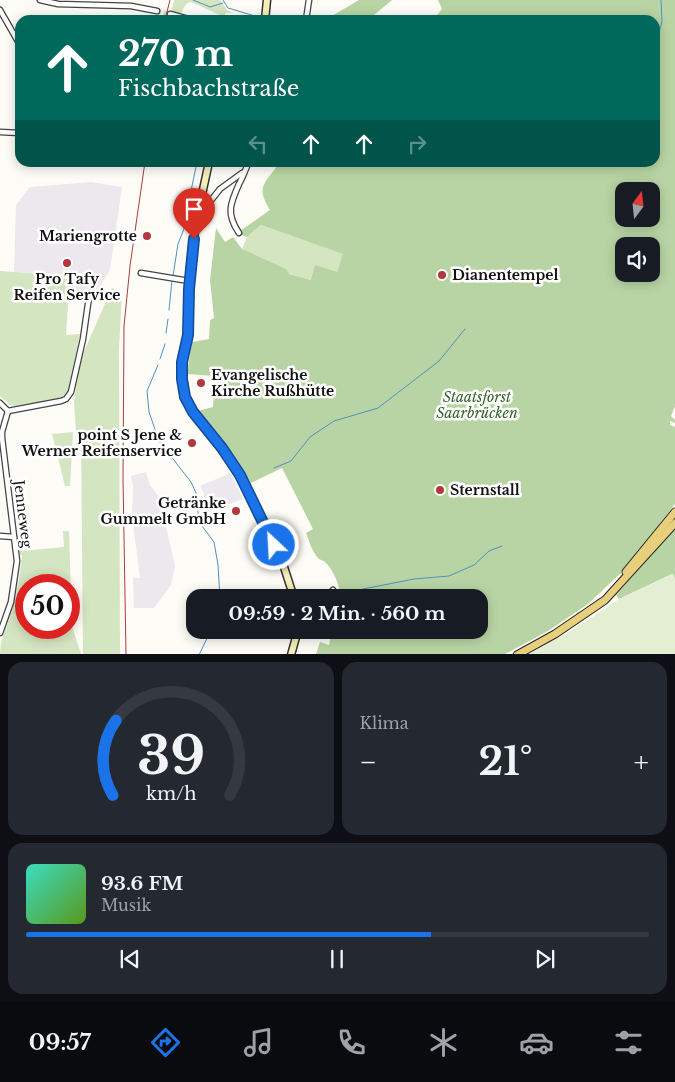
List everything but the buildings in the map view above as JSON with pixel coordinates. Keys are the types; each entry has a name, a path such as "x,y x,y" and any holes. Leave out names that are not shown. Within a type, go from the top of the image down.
{"main road":[{"path":"266,15 267,0"},
{"path":"208,167 197,215 189,281 188,335 183,358 182,379 185,397 191,409 222,448 240,475 284,566 291,589"},
{"path":"594,607 675,512"},
{"path":"517,654 560,630 605,600 675,523"},
{"path":"291,654 295,639"}],"street":[{"path":"40,0 58,4 132,3 157,11"},
{"path":"307,15 310,0"},
{"path":"307,11 314,0"},
{"path":"0,10 14,36"},
{"path":"0,132 15,133"},
{"path":"238,233 231,218 231,208 233,196 246,167"},
{"path":"197,215 201,214 220,189 243,172"},
{"path":"141,273 189,281"},
{"path":"0,404 8,411 61,401 68,396 71,392 82,339 88,297"},
{"name":"Jenneweg","path":"0,632 11,602 17,561 2,451 2,432 8,411"},
{"path":"0,536 14,537"}],"shaded area":[{"path":"91,182 122,187 110,270 93,297 69,295 70,275 14,272 16,205 30,187"},
{"path":"146,472 150,485 159,497 175,566 171,585 154,608 134,608 133,578 140,578 132,516 133,485 131,476"},
{"path":"231,473 243,499 204,513 204,493 200,486"}],"green space":[{"path":"174,0 220,0 227,10 232,13 220,15 191,2 183,8 181,14 171,13"},
{"path":"359,0 392,0 374,15 334,15"},
{"name":"Staatsforst Saarbrücken","path":"438,0 675,0 675,406 671,416 675,423 670,421 670,425 675,427 675,504 624,570 588,604 548,631 505,654 316,654 320,642 329,645 330,639 488,639 488,589 339,589 331,569 318,558 312,549 306,533 313,529 282,468 251,483 231,452 197,411 213,407 215,376 187,374 192,342 209,339 210,320 214,318 210,280 216,228 225,242 233,237 242,249 286,269 289,274 311,280 315,265 337,272 343,254 261,225 247,237 243,236 240,231 270,210 263,195 263,190 266,181 276,167 660,167 660,15 437,15 442,9"},
{"path":"261,225 344,254 337,272 311,280 289,274 242,249 247,237"},
{"path":"0,271 70,276 66,335 80,334 68,391 60,398 15,406 10,405 0,396"},
{"path":"112,288 122,293 119,348 120,654 83,654 81,433 76,432 74,402 78,370 82,356"},
{"path":"73,432 70,486 65,486 52,434"},
{"path":"675,529 675,579 672,574 619,599 616,595"},
{"path":"63,531 69,531 70,574 20,574 22,555 20,555 18,543 22,551 64,547"},
{"path":"673,574 675,579 675,654 530,654 585,622 619,599"},
{"path":"15,597 15,639 76,639 81,654 0,654 1,642"}],"waterway":[{"path":"193,0 210,7 223,3"},
{"path":"223,0 228,8 252,15"},
{"path":"660,29 662,21 661,0"},
{"path":"173,276 178,244 187,221 187,210 196,167"},
{"path":"169,310 172,280"},
{"path":"166,333 168,319"},
{"path":"274,468 291,461 310,437 334,421 378,408 439,361 465,329"},
{"path":"160,359 165,344"},
{"path":"158,365 147,391 149,412 159,441 191,482 196,493 199,522 214,542 219,589"},
{"path":"363,589 414,579 449,576 474,565 489,551 502,546"},
{"path":"199,654 207,639"}],"tunnel":[{"path":"157,11 170,14"}],"railway":[{"path":"166,15 170,0"},
{"path":"126,654 123,477 124,326 130,266 144,167"}],"place":[{"name":"Mariengrotte","path":"147,236"},
{"name":"Pro Tafy Reifen Service","path":"67,263"},
{"name":"Dianentempel","path":"442,275"},
{"name":"Evangelische Kirche Rußhütte","path":"201,383"},
{"name":"point S Jene & Werner Reifenservice","path":"192,443"},
{"name":"Sternstall","path":"440,490"},
{"name":"Getränke Gummelt GmbH","path":"236,511"}],"route":[{"path":"194,239 188,303 188,335 182,362 185,397 193,412 228,456 240,475 274,545"}]}
